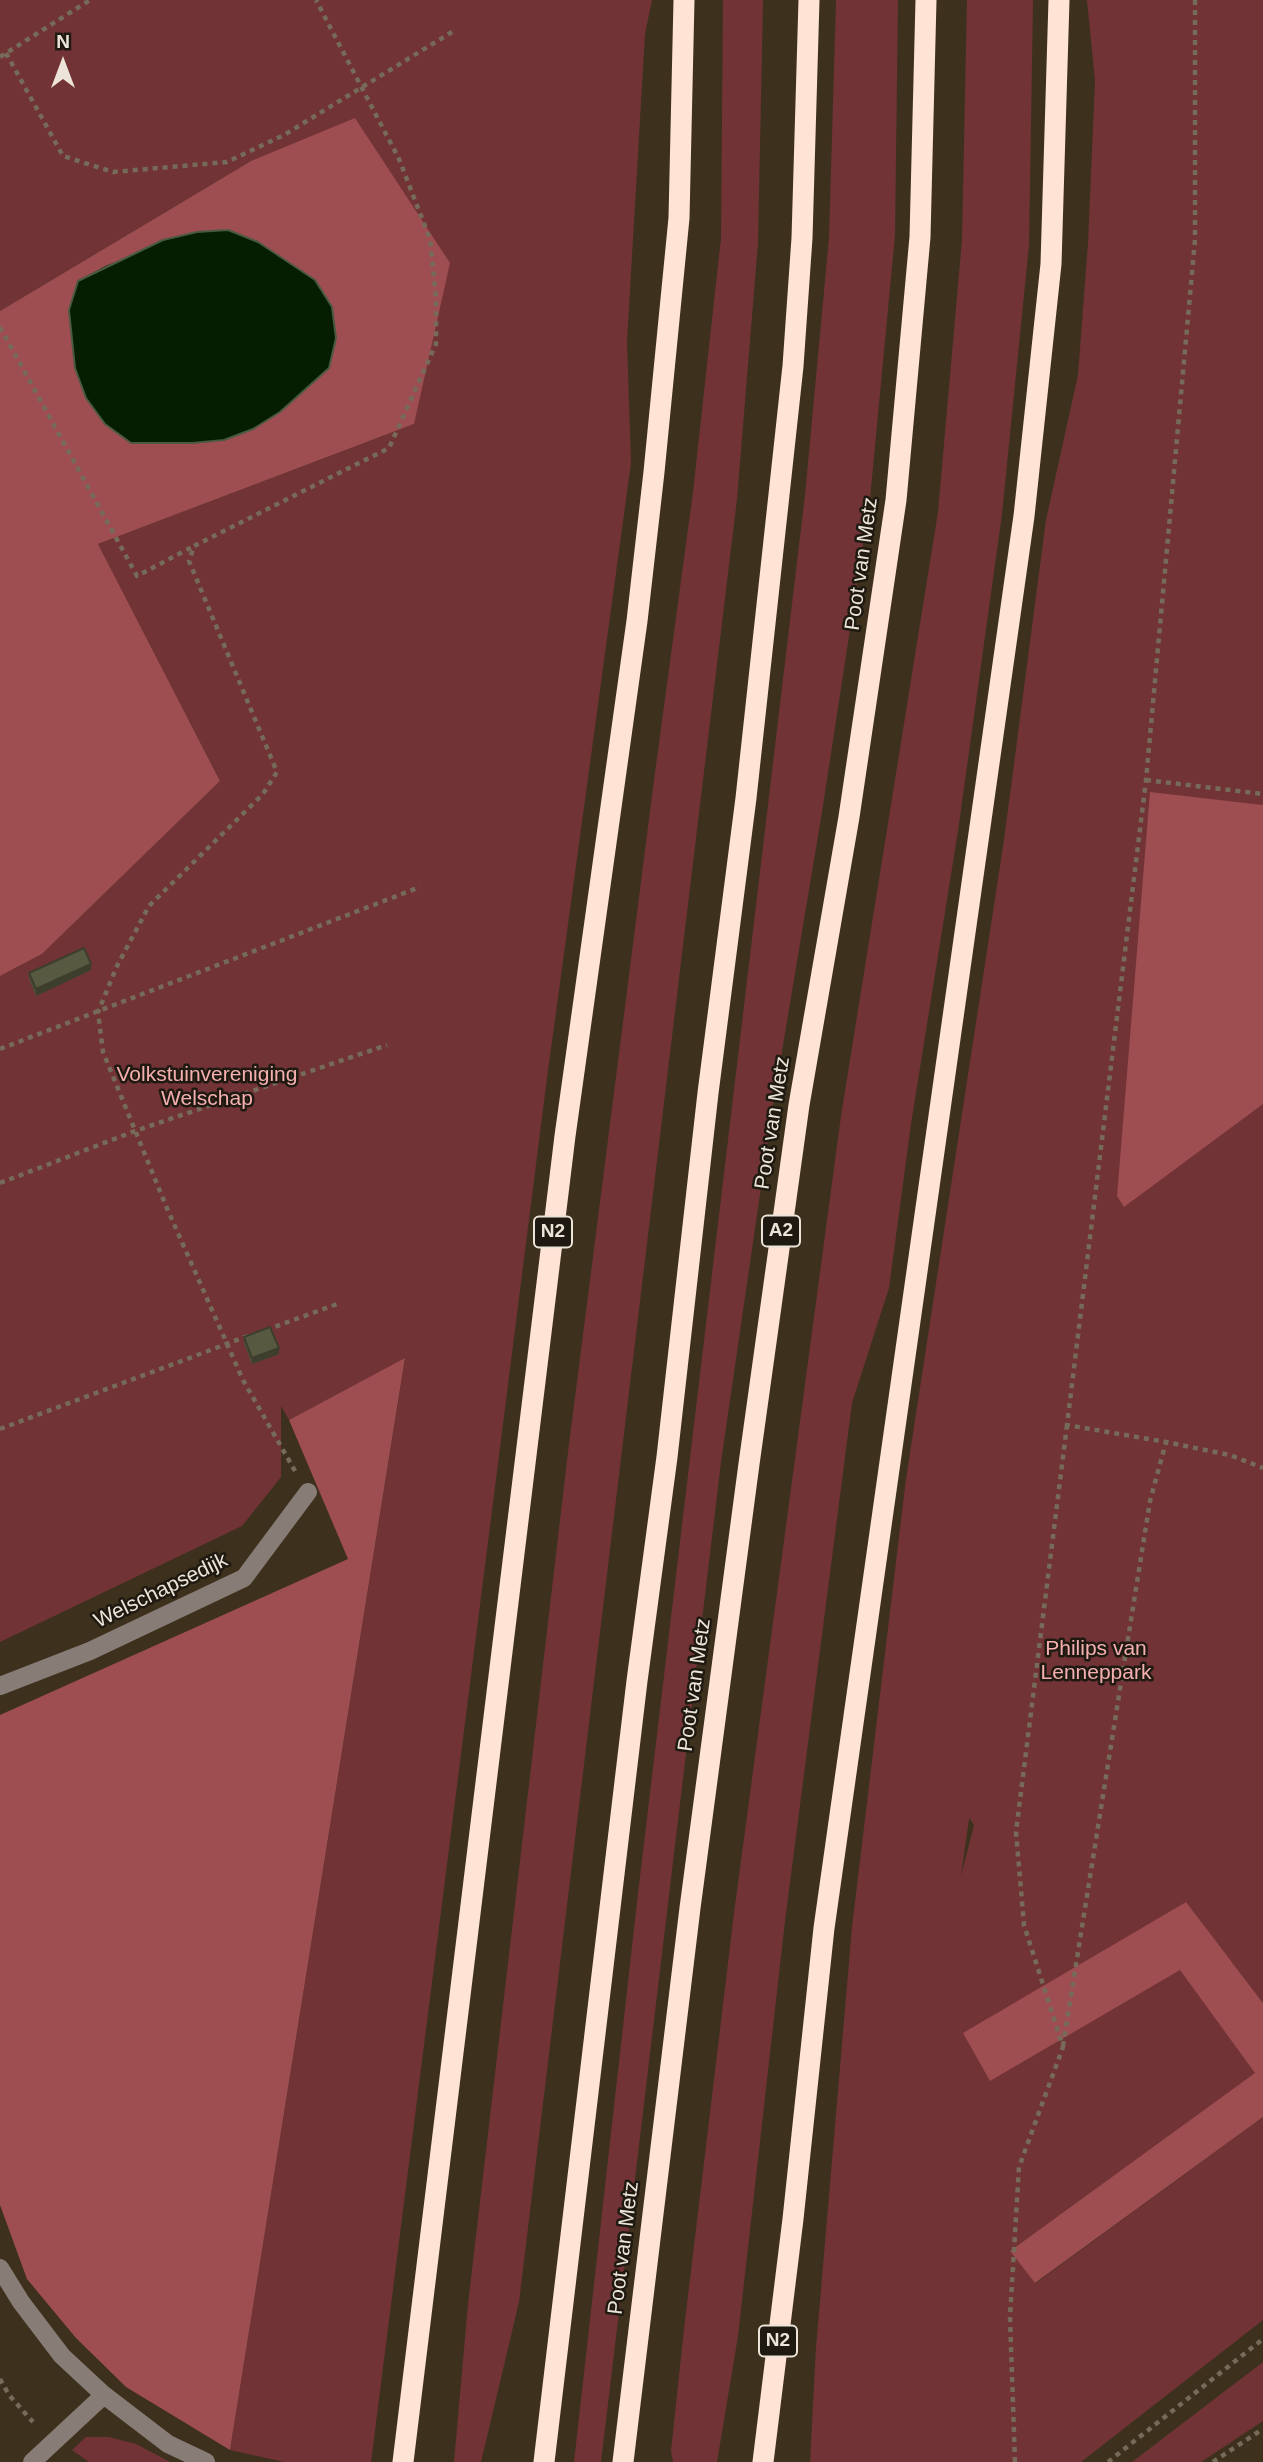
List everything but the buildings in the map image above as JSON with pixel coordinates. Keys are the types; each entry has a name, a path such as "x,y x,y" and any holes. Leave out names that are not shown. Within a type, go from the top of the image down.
{"highway":[{"name":"N2","path":"403,2462 565,1136 637,621 679,218 684,0"},
{"path":"544,2462 637,1681 667,1457 708,1093 746,798 793,366 802,238 809,0"},
{"name":"Poot van Metz","path":"624,2462 688,1922 749,1464 799,1105 849,817 896,500 920,237 926,0"},
{"name":"N2","path":"763,2462 793,2219 824,1928 1028,489 1051,264 1059,0"}],"street":[{"name":"Welschapsedijk","path":"0,1686 90,1651 244,1578 308,1493"},
{"path":"0,2268 21,2302 62,2356 104,2395 168,2444 206,2462"},
{"path":"32,2462 104,2395"}],"path":[{"path":"0,57 90,0"},
{"path":"0,327 137,576 389,448 436,344 436,298 430,239 399,159 316,0"},
{"path":"1063,2047 1024,1925 1016,1832 1146,780 1195,240 1195,0"},
{"path":"6,53 63,156 113,172 227,162 284,135 452,32"},
{"path":"194,546 189,561 277,772 263,794 149,906 117,966 98,1013 103,1052 227,1344 243,1380 308,1493"},
{"path":"1146,780 1263,794"},
{"path":"0,1049 421,887"},
{"path":"0,1183 135,1131 387,1045"},
{"path":"265,1330 340,1303"},
{"path":"0,1429 252,1335"},
{"path":"1067,1425 1230,1455 1263,1468"},
{"path":"1015,2462 1010,2317 1019,2167 1063,2047 1150,1501 1166,1442"},
{"path":"1108,2462 1263,2339"},
{"path":"0,2379 9,2395 53,2443"},
{"path":"1213,2462 1263,2429"}],"green space":[{"name":"Volkstuinvereniging Welschap","path":"0,0 652,0 645,34 627,341 631,463 547,1078 371,2462 284,2462 230,2450 405,1359 289,1420 281,1406 281,1477 242,1526 0,1642 0,976 42,954 220,781 98,544 414,424 251,161 0,311"},
{"path":"723,0 763,0 758,243 737,499 519,2302 481,2462 454,2462 468,2304 568,1452 693,492 721,238"},
{"path":"836,0 898,0 895,235 870,499 773,1105 721,1462 601,2462 574,2462 637,1902 805,495 829,238"},
{"path":"967,0 1033,0 1029,245 1002,514 958,831 911,1124 889,1288 852,1403 785,1921 738,2336 717,2462 673,2462 671,2451 684,2329 734,1913 841,1116 938,512 962,240"},
{"name":"Philips van Lenneppark","path":"1087,0 1263,0 1263,2003 1231,1961 1185,1976 1256,2073 1010,2251 1036,2283 1263,2117 1263,2320 1081,2462 810,2462 816,2348 852,1927 906,1479 1004,840 1046,520 1078,375 1088,243 1095,81","holes":["969,1819 974,1825 961,1876"]},
{"path":"1263,2362 1263,2421 1201,2462 1132,2462"},
{"path":"86,2437 109,2437 136,2444 170,2462 89,2462 72,2450"}],"shaded area":[{"path":"355,118 450,263 414,424 98,544 220,781 42,954 0,976 0,311 251,161","holes":["228,230 257,242 315,280 329,368 280,412 253,429 224,440 192,443 78,281 163,240"]},
{"path":"228,230 258,242 315,280 332,307 336,338 329,368 280,412 253,429 224,440 131,443 105,424 86,398 75,368 69,310 78,281 163,240 197,232"},
{"path":"1150,792 1263,805 1263,1104 1124,1207 1117,1196"},
{"path":"405,1358 230,2450 126,2387 76,2338 27,2279 0,2205 0,1715 348,1559 289,1420"},
{"path":"1186,1902 1263,2003 1263,2117 1035,2283 1010,2251 1255,2073 1180,1970 990,2081 963,2033"}]}
